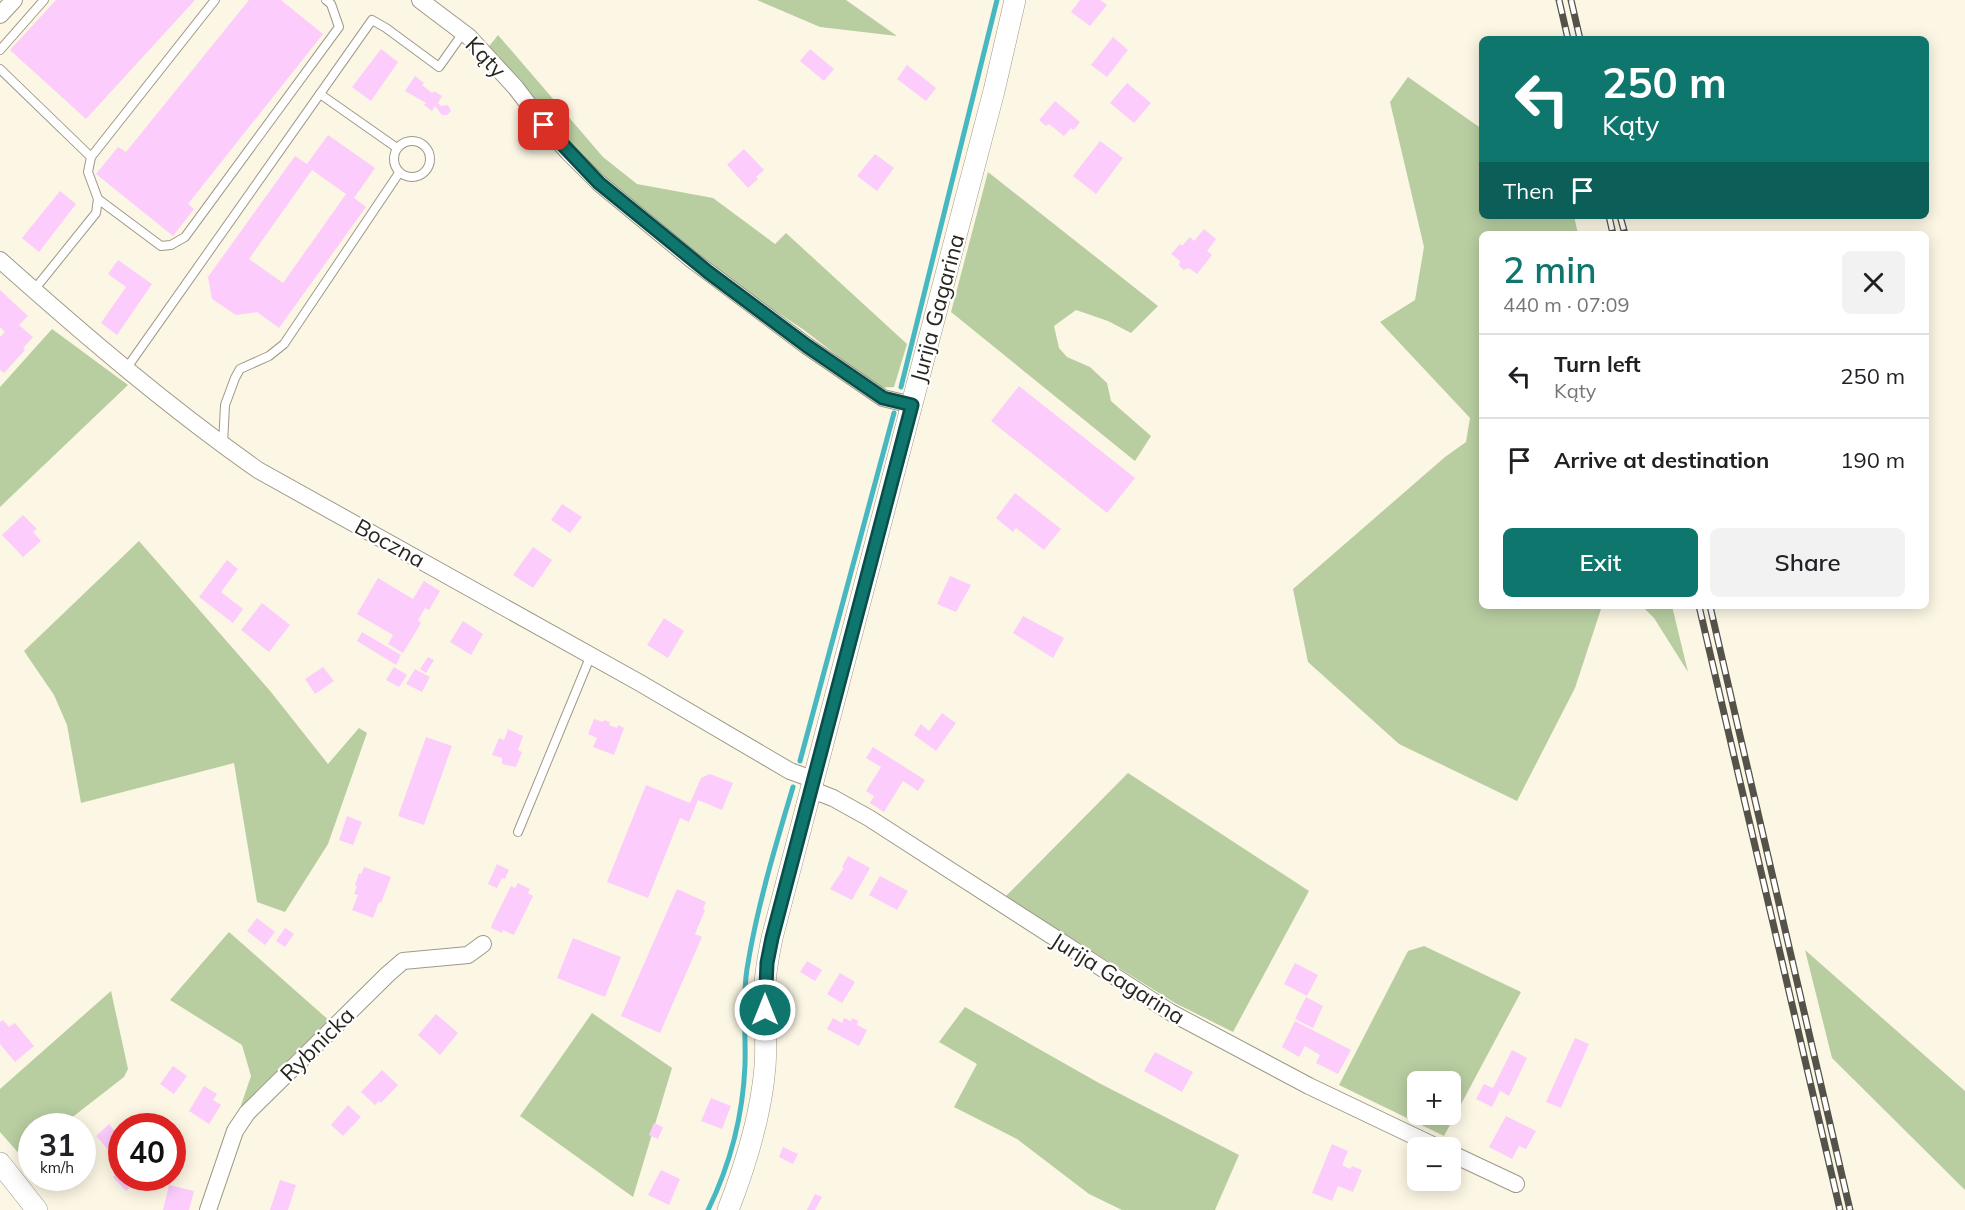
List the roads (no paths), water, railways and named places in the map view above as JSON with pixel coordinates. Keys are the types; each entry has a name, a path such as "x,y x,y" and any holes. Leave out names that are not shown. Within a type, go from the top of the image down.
{"street":[{"path":"0,15 14,0"},
{"name":"Kąty","path":"420,0 463,33 516,88 544,125 599,183 692,259 807,346 883,398 912,405"},
{"name":"Jurija Gagarina","path":"728,1210 740,1180 761,1103 766,1031 767,963 811,784 912,405 1016,0"},
{"name":"Boczna","path":"0,260 126,369 258,470 591,655 811,784"},
{"name":"Jurija Gagarina","path":"811,784 869,818 1170,1012 1309,1086 1416,1137"},
{"name":"Rybnicka","path":"208,1210 236,1131 247,1113 388,974 403,961 468,955 483,944"},
{"path":"1461,1158 1516,1184"},
{"path":"0,1163 37,1210"}],"lane":[{"path":"0,50 44,0"},
{"path":"34,290 96,213 98,199 88,172 91,157 215,0"},
{"path":"98,199 161,246 171,245 185,237 339,27 331,4 326,0"},
{"path":"126,369 372,20 439,67 463,33"},
{"path":"0,69 91,157"},
{"path":"320,94 396,148"},
{"path":"415,141 426,147 430,158 422,174 410,177 399,173 393,163 396,148 403,142 415,141"},
{"path":"223,445 228,391 240,369 269,356 284,344 399,173"},
{"path":"518,832 591,655"}],"waterway":[{"path":"901,387 997,0"},
{"path":"800,761 894,413"},
{"path":"708,1210 723,1175 738,1121 744,1083 744,1005 747,969 761,900 793,787"}],"railway":[{"path":"1559,0 1567,36"},
{"path":"1571,0 1579,36"},
{"path":"1610,219 1612,231"},
{"path":"1621,219 1624,231"},
{"path":"1700,609 1840,1210"},
{"path":"1711,609 1850,1210"}]}
